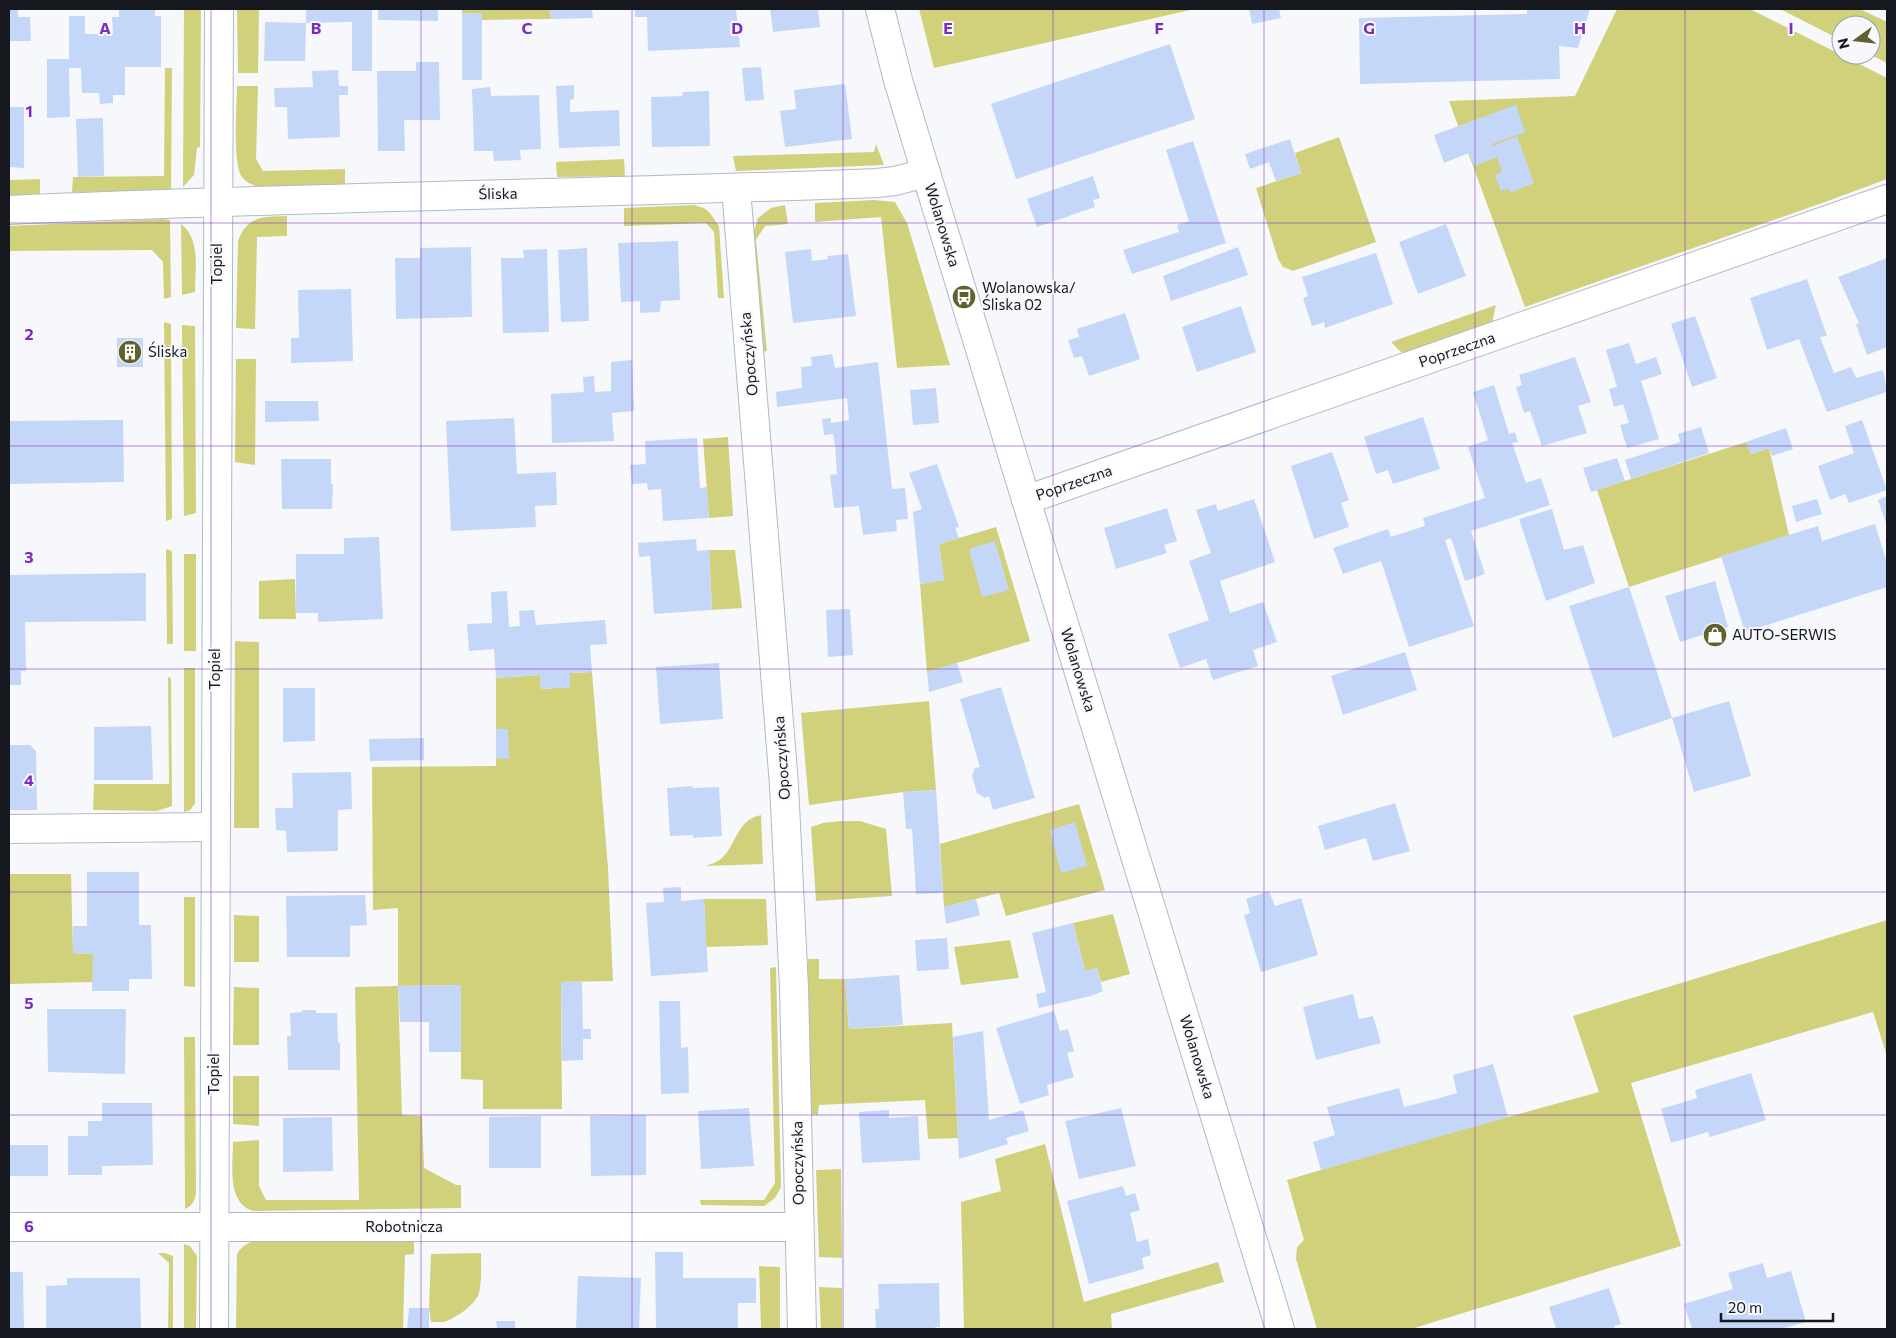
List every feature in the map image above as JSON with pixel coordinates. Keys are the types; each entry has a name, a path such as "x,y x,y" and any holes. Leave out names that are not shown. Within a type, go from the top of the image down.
{"street":[{"name":"Topiel","path":"214,1329 218,9"},
{"name":"Wolanowska","path":"880,9 898,80 926,174 1280,1329"},
{"name":"Śliska","path":"9,210 217,201 736,188 895,181 926,174"},
{"name":"Opoczyńska","path":"736,188 784,785 794,988 802,1329"},
{"name":"Poprzeczna","path":"1026,500 1887,199"},
{"path":"9,829 215,827"},
{"name":"Robotnicza","path":"9,1227 799,1227"}],"shaded area":[{"path":"184,9 201,9 200,147 197,148 194,175 183,187"},
{"path":"237,9 259,9 258,73 238,73"},
{"path":"462,9 550,9 551,19 482,20 482,14 462,13"},
{"path":"919,9 1195,9 934,68"},
{"path":"1617,9 1750,9 1831,50 1831,65 1861,65 1887,78 1887,179 1525,307 1449,101 1575,96"},
{"path":"1780,9 1860,9 1872,15 1831,15 1831,35"},
{"path":"1881,19 1887,22 1887,63 1881,60"},
{"path":"165,68 172,68 171,191 72,192 73,177 164,176"},
{"path":"237,86 258,86 256,159 263,171 345,169 345,185 259,187 244,179 239,170 236,147"},
{"path":"1339,137 1376,242 1293,271 1283,267 1278,259 1256,188 1301,173 1295,153"},
{"path":"876,144 884,165 736,171 733,156 874,152"},
{"path":"624,159 625,176 557,177 556,162"},
{"path":"40,179 40,195 9,196 9,180"},
{"path":"874,200 895,202 907,223 950,365 897,368 881,217 815,222 815,203"},
{"path":"694,205 704,208 710,213 719,226 724,298 718,298 714,232 706,223 624,226 624,208"},
{"path":"785,205 788,224 765,226 756,240 767,351 762,352 752,237 758,218 771,208"},
{"path":"287,216 287,236 257,237 255,329 236,328 238,241 247,226 257,219"},
{"path":"170,220 171,297 164,299 163,262 152,250 9,251 9,226"},
{"path":"181,224 192,238 196,255 195,292 182,295"},
{"path":"1496,305 1492,323 1403,354 1391,342"},
{"path":"164,322 171,324 172,519 166,521"},
{"path":"182,325 195,326 196,513 184,516"},
{"path":"236,359 256,359 255,465 235,462"},
{"path":"728,437 733,516 709,518 703,439"},
{"path":"1746,442 1751,454 1769,448 1789,535 1629,587 1597,490"},
{"path":"996,527 1030,641 927,672 920,584 944,580 939,544"},
{"path":"166,549 172,551 173,644 167,644"},
{"path":"709,550 735,550 742,608 712,610"},
{"path":"184,554 196,554 196,651 184,651"},
{"path":"295,579 296,619 259,619 259,581"},
{"path":"235,641 259,642 259,828 234,828"},
{"path":"184,668 195,668 195,804 190,810 184,812"},
{"path":"592,672 608,868 613,981 561,982 562,1109 483,1109 483,1080 461,1079 461,985 398,986 398,908 373,910 372,767 496,766 496,678 540,675 541,689 570,687 570,673"},
{"path":"168,677 171,678 172,806 157,811 93,810 94,784 169,784"},
{"path":"929,701 936,790 903,792 809,805 801,713"},
{"path":"1079,804 1105,890 1006,916 999,893 944,907 940,844"},
{"path":"761,815 763,864 706,866 721,859 727,853 742,827 753,818"},
{"path":"860,821 886,829 892,896 816,901 811,827 823,823"},
{"path":"9,874 71,874 73,953 93,954 93,982 9,984"},
{"path":"184,897 195,897 195,987 184,986"},
{"path":"704,899 766,899 768,945 706,947"},
{"path":"1113,914 1130,974 1101,982 1097,968 1085,971 1073,923"},
{"path":"234,915 259,916 259,962 234,962"},
{"path":"1887,920 1887,1056 1873,1012 1631,1083 1681,1246 1411,1329 1317,1329 1296,1259 1297,1247 1304,1240 1287,1180 1599,1092 1573,1016"},
{"path":"1010,940 1019,978 961,985 954,947"},
{"path":"808,959 819,959 819,979 845,979 849,1029 952,1023 958,1138 928,1139 925,1100 819,1105 818,1115 810,1114"},
{"path":"776,967 781,1187 775,1198 764,1206 701,1205 700,1200 764,1200 775,1183 770,968"},
{"path":"398,986 402,1115 422,1116 424,1168 456,1185 461,1185 461,1208 254,1211 245,1207 235,1192 233,1182 233,1142 259,1140 259,1186 266,1200 359,1200 355,987"},
{"path":"234,987 259,988 259,1045 233,1045"},
{"path":"184,1037 195,1037 196,1194 192,1203 185,1209"},
{"path":"233,1076 259,1076 259,1126 233,1124"},
{"path":"1045,1144 1084,1302 1218,1262 1224,1282 1111,1314 1112,1329 964,1329 961,1202 1001,1191 995,1159"},
{"path":"841,1169 842,1258 819,1257 816,1170"},
{"path":"264,1239 414,1240 414,1254 405,1255 403,1329 236,1329 237,1254 242,1247 249,1243"},
{"path":"184,1244 190,1246 197,1256 196,1329 184,1329"},
{"path":"158,1253 173,1256 173,1329 168,1329 169,1263"},
{"path":"481,1253 481,1283 479,1293 474,1302 448,1321 431,1322 429,1308 431,1254"},
{"path":"759,1266 780,1267 780,1329 761,1329"},
{"path":"819,1287 842,1288 842,1329 821,1329"}],"building":[{"path":"9,9 18,9 18,17 30,17 31,41 9,41"},
{"path":"119,9 155,9 155,16 161,16 161,67 125,67 125,95 113,95 113,103 100,104 99,93 82,93 81,68 69,68 70,117 47,118 47,59 69,59 69,16 85,16 85,34 113,34 112,17 119,17"},
{"path":"306,9 372,9 372,71 352,71 352,22 306,23"},
{"path":"378,9 438,9 438,21 378,20"},
{"path":"550,9 592,9 593,18 551,19"},
{"path":"635,9 736,9 740,47 648,51 647,17 635,17"},
{"path":"770,9 818,9 820,27 773,32"},
{"path":"1249,9 1279,9 1281,18 1252,24"},
{"path":"1527,9 1590,9 1578,48 1559,46 1560,79 1360,84 1359,18 1527,14"},
{"path":"462,13 482,14 482,80 462,80"},
{"path":"265,22 306,23 305,61 264,61"},
{"path":"1170,44 1195,119 1016,179 991,104"},
{"path":"416,62 439,62 440,120 404,120 405,151 378,151 377,71 416,71"},
{"path":"761,67 764,100 745,101 742,68"},
{"path":"338,70 339,86 348,86 348,95 339,95 340,137 288,139 287,107 275,107 274,88 313,87 312,71"},
{"path":"845,84 852,139 785,147 780,111 796,109 794,90"},
{"path":"574,85 574,99 570,100 570,112 619,110 620,146 559,148 556,86"},
{"path":"490,87 491,96 539,95 541,149 520,150 521,160 494,161 493,151 474,151 472,89"},
{"path":"709,91 710,146 652,147 651,97 682,96 683,92"},
{"path":"1516,105 1525,132 1492,144 1493,146 1517,136 1534,183 1510,193 1508,188 1501,191 1495,175 1502,172 1497,157 1474,166 1469,153 1444,163 1434,135"},
{"path":"9,107 24,107 24,168 9,167"},
{"path":"103,118 104,176 78,177 76,119"},
{"path":"1290,139 1301,173 1276,181 1269,162 1250,169 1245,154"},
{"path":"1193,141 1226,243 1132,274 1123,250 1179,232 1177,225 1189,221 1166,150"},
{"path":"1093,176 1100,198 1093,200 1095,207 1037,227 1027,199"},
{"path":"1446,224 1466,276 1418,294 1399,242"},
{"path":"678,241 680,300 661,301 660,312 640,313 640,301 621,302 618,243"},
{"path":"471,247 472,317 396,319 395,258 420,258 420,248"},
{"path":"1238,247 1248,275 1171,301 1163,276"},
{"path":"587,248 589,321 561,322 558,250"},
{"path":"547,249 549,332 503,333 501,258 524,258 523,250"},
{"path":"811,249 812,261 828,259 827,256 848,254 856,316 793,323 785,252"},
{"path":"1376,253 1393,304 1325,328 1324,322 1312,326 1303,298 1308,296 1302,277"},
{"path":"1887,258 1887,347 1867,355 1856,324 1859,323 1838,277"},
{"path":"1807,279 1827,336 1820,337 1834,373 1851,367 1856,378 1883,370 1887,392 1827,412 1799,339 1767,350 1750,298"},
{"path":"351,289 353,361 291,363 291,338 299,338 298,290"},
{"path":"1241,306 1256,352 1197,372 1182,327"},
{"path":"1125,313 1140,359 1089,376 1082,356 1074,358 1068,340 1079,337 1077,329"},
{"path":"1695,316 1717,378 1692,387 1671,324"},
{"name":"Śliska","path":"117,338 143,338 143,367 117,367"},
{"path":"1629,343 1636,364 1656,357 1662,374 1641,381 1659,439 1627,448 1620,425 1629,423 1623,404 1614,407 1609,389 1617,387 1606,350"},
{"path":"832,354 835,368 878,362 892,489 905,488 908,519 896,520 897,531 863,535 859,506 834,508 830,475 837,474 835,445 833,434 824,435 822,419 831,418 831,423 849,420 847,398 777,407 776,392 802,388 801,367 812,366 811,357"},
{"path":"1575,357 1591,402 1578,406 1587,433 1542,446 1530,411 1524,413 1516,387 1522,385 1519,375"},
{"path":"632,360 634,411 612,413 614,441 552,443 551,394 584,392 583,377 594,376 595,392 611,391 611,362"},
{"path":"1494,385 1509,434 1515,432 1518,442 1512,443 1526,483 1541,478 1550,505 1471,531 1485,574 1465,581 1451,538 1445,540 1474,626 1409,647 1381,561 1343,574 1333,548 1388,529 1391,537 1425,526 1423,518 1485,498 1468,447 1488,440 1473,392"},
{"path":"936,388 939,423 913,425 910,390"},
{"path":"265,401 318,401 319,421 265,422"},
{"path":"1423,417 1440,469 1393,484 1388,470 1376,474 1364,437"},
{"path":"514,418 517,474 556,472 557,505 535,506 536,527 451,531 446,421"},
{"path":"123,420 124,482 9,484 9,421"},
{"path":"1862,420 1887,490 1849,503 1845,494 1830,500 1818,466 1854,453 1845,426"},
{"path":"1701,427 1709,453 1631,479 1625,460 1680,442 1678,434"},
{"path":"1786,428 1793,449 1772,456 1769,448 1751,454 1746,442"},
{"path":"697,438 700,488 707,487 709,518 663,521 661,489 648,490 647,483 632,484 630,465 646,464 645,441"},
{"path":"1332,452 1349,500 1341,503 1349,527 1314,539 1291,466"},
{"path":"1617,458 1625,481 1591,492 1583,468"},
{"path":"281,459 331,459 332,509 282,509"},
{"path":"937,464 959,527 955,528 959,538 939,544 944,580 920,584 913,512 922,509 909,473"},
{"path":"1887,496 1887,526 1878,500"},
{"path":"1254,499 1275,562 1220,581 1230,613 1263,602 1277,642 1253,650 1258,666 1213,680 1206,659 1180,668 1168,634 1209,620 1189,561 1211,553 1196,510 1216,504 1218,511"},
{"path":"1817,499 1822,514 1796,522 1792,506"},
{"path":"1167,508 1177,541 1164,545 1167,553 1116,569 1104,528"},
{"path":"1552,509 1564,550 1583,545 1595,583 1546,601 1519,519"},
{"path":"1875,524 1887,563 1887,587 1745,632 1721,556 1818,526 1822,541"},
{"path":"379,537 383,619 318,622 318,613 296,613 296,554 344,554 344,538"},
{"path":"696,539 697,551 709,550 712,610 654,614 650,556 639,557 638,543"},
{"path":"995,541 1009,590 982,597 969,549"},
{"path":"146,573 146,621 25,622 26,671 21,671 21,685 9,685 9,575"},
{"path":"1715,581 1728,627 1680,642 1665,596"},
{"path":"1629,587 1672,718 1613,738 1569,606"},
{"path":"507,591 509,627 520,626 519,611 534,610 536,625 605,620 607,644 590,645 592,672 570,673 570,687 541,689 540,675 496,678 494,649 469,651 467,624 492,623 491,592"},
{"path":"850,609 853,655 828,657 826,610"},
{"path":"1405,652 1417,690 1343,715 1331,676"},
{"path":"719,663 723,719 660,724 656,667"},
{"path":"957,663 963,682 929,692 927,672"},
{"path":"1001,687 1035,798 993,810 989,796 985,798 977,793 972,775 975,768 980,767 960,699"},
{"path":"283,688 315,688 315,741 283,742"},
{"path":"1729,701 1751,776 1694,792 1672,718"},
{"path":"151,726 153,780 94,780 94,727"},
{"path":"496,729 508,729 509,759 496,758"},
{"path":"424,738 424,760 370,761 369,739"},
{"path":"9,745 30,745 36,751 37,810 9,810"},
{"path":"351,772 352,809 338,810 338,851 287,852 286,831 276,830 275,808 293,808 292,773"},
{"path":"692,786 693,788 719,787 722,836 693,838 693,835 670,836 667,788"},
{"path":"936,790 943,893 916,894 912,829 906,829 903,792"},
{"path":"1395,803 1410,851 1373,861 1366,838 1325,850 1318,826"},
{"path":"1075,822 1087,866 1061,873 1050,830"},
{"path":"87,872 139,872 139,925 151,925 152,979 129,979 129,991 92,991 93,954 73,953 73,926 87,926"},
{"path":"681,887 681,901 704,899 708,972 651,976 646,903 664,902 663,888"},
{"path":"1269,891 1275,906 1301,898 1318,955 1261,972 1244,915 1250,913 1246,899"},
{"path":"365,895 367,925 350,926 350,957 287,957 286,896"},
{"path":"976,899 980,915 946,924 944,907"},
{"path":"1073,923 1085,971 1097,968 1103,991 1091,996 1039,1008 1036,994 1046,992 1032,933"},
{"path":"947,938 949,969 917,971 915,940"},
{"path":"899,975 903,1025 849,1029 845,979"},
{"path":"561,982 582,982 583,1029 591,1029 591,1039 583,1039 583,1060 562,1061"},
{"path":"461,985 461,1052 429,1052 429,1022 400,1022 398,986"},
{"path":"1353,994 1359,1019 1373,1016 1381,1043 1316,1060 1303,1007"},
{"path":"659,1001 680,1001 681,1048 688,1047 689,1093 661,1094"},
{"path":"47,1009 126,1009 125,1074 48,1072"},
{"path":"302,1010 316,1010 316,1013 337,1013 340,1070 288,1070 287,1036 291,1036 290,1013 302,1012"},
{"path":"1054,1011 1060,1031 1068,1029 1074,1051 1067,1053 1074,1077 1047,1085 1049,1095 1020,1104 996,1028"},
{"path":"983,1031 989,1120 1023,1110 1029,1131 1006,1138 1008,1144 959,1159 953,1037"},
{"path":"1493,1064 1508,1117 1321,1170 1313,1142 1335,1135 1327,1107 1399,1088 1404,1107 1436,1099 1457,1093 1453,1075"},
{"path":"1751,1073 1766,1120 1710,1137 1708,1132 1671,1143 1661,1109 1697,1098 1695,1090"},
{"path":"102,1103 152,1103 153,1165 102,1166 102,1175 68,1175 68,1136 88,1136 88,1121 102,1121"},
{"path":"749,1108 754,1166 701,1169 698,1111"},
{"path":"1121,1108 1136,1166 1079,1179 1065,1121"},
{"path":"889,1110 889,1118 918,1116 920,1160 862,1163 859,1112"},
{"path":"646,1115 646,1175 591,1176 590,1116"},
{"path":"541,1116 541,1168 489,1168 489,1117"},
{"path":"332,1117 333,1171 283,1172 283,1118"},
{"path":"9,1145 48,1145 48,1176 9,1176"},
{"path":"1123,1186 1126,1196 1135,1193 1140,1210 1130,1213 1137,1242 1148,1239 1151,1255 1142,1258 1144,1269 1089,1284 1067,1201"},
{"path":"655,1252 683,1252 683,1278 756,1278 756,1303 738,1303 738,1329 656,1329"},
{"path":"1763,1263 1767,1278 1791,1271 1806,1322 1780,1329 1692,1329 1684,1304 1733,1289 1728,1273"},
{"path":"9,1272 23,1272 24,1329 9,1329"},
{"path":"578,1276 641,1278 639,1329 576,1329"},
{"path":"67,1278 140,1278 141,1329 46,1329 46,1286 67,1285"},
{"path":"939,1283 940,1327 935,1327 936,1329 876,1329 875,1309 879,1309 878,1284"},
{"path":"1609,1288 1621,1324 1614,1326 1615,1329 1556,1329 1549,1307"},
{"path":"409,1308 429,1308 429,1329 407,1329"},
{"path":"496,1321 515,1321 515,1329 497,1329"}],"place":[{"name":"Wolanowska/ Śliska 02","path":"964,297"},
{"name":"Śliska","path":"130,352"},
{"name":"AUTO-SERWIS","path":"1715,635"}]}
